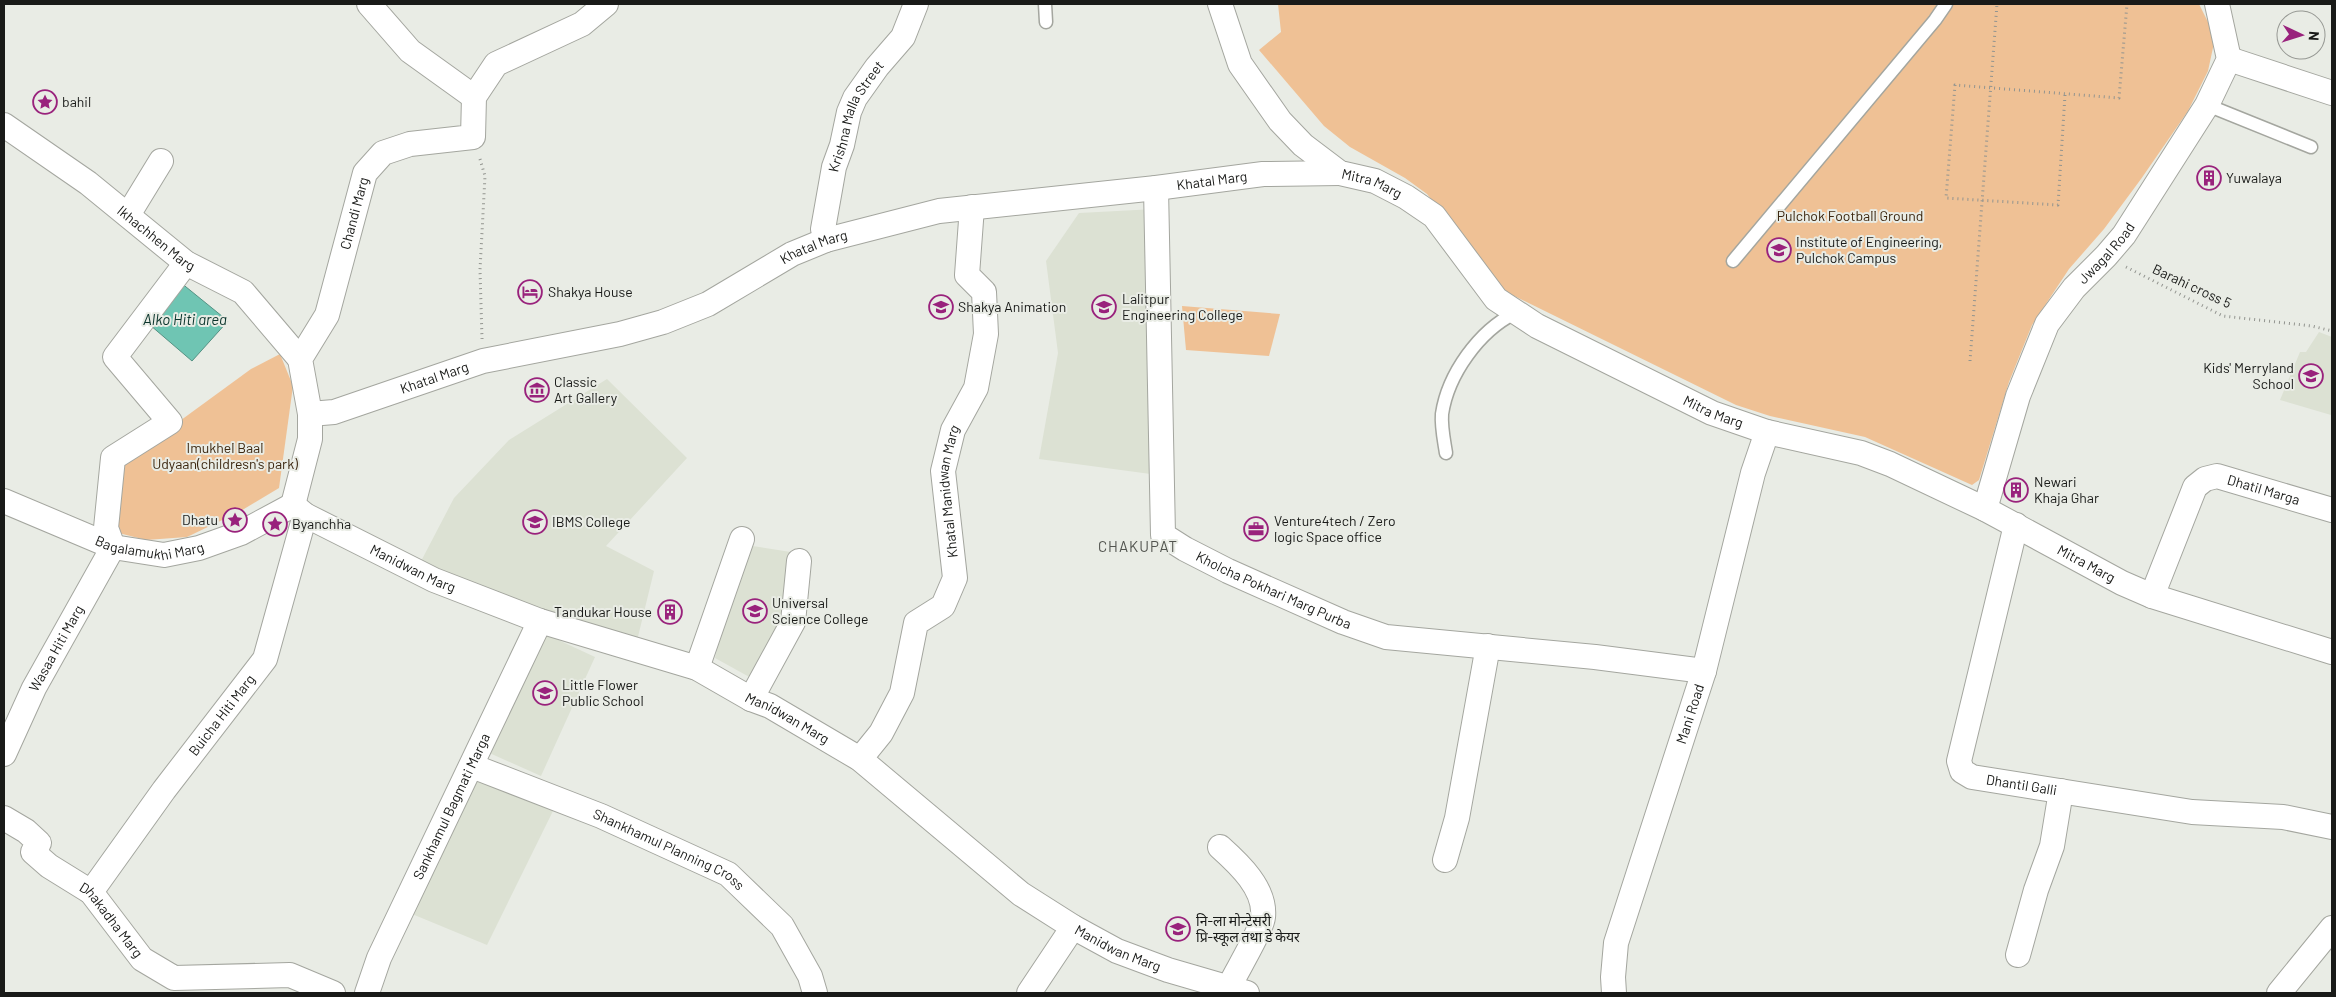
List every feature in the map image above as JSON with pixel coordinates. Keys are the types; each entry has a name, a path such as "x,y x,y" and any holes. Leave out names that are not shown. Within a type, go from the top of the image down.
{"street":[{"path":"369,4 410,51 474,97"},
{"path":"473,136 474,97 496,64 582,24 606,4"},
{"name":"Krishna Malla Street","path":"826,240 823,229 834,167 842,145 849,112 855,98 877,67 903,37 916,4"},
{"name":"Mitra Marg","path":"1220,4 1240,64 1280,121 1302,145 1340,173 1375,181 1406,197 1434,216 1496,299 1537,326 1712,413 1767,432 1861,453 1985,509 2122,583 2152,596 2332,652"},
{"path":"2217,4 2229,60 2332,93"},
{"name":"Jwagal Road","path":"1985,509 2018,396 2046,324 2074,288 2106,256 2124,234 2207,105 2229,60"},
{"name":"Ikhachhen Marg","path":"4,125 88,183 186,263 243,292 300,359"},
{"name":"Chandi Marg","path":"300,359 327,315 366,173 383,153 410,144 473,136"},
{"path":"128,215 161,161"},
{"name":"Khatal Marg","path":"310,414 334,412 483,361 620,334 663,322 708,304 792,254 826,240 939,211 1156,188 1263,174 1340,173"},
{"name":"Kholcha Pokhari Marg Purba","path":"1156,188 1163,535 1185,550 1228,570 1343,622 1386,637 1488,646 1704,671"},
{"name":"Khatal Manidwan Marg","path":"860,759 881,733 902,693 916,623 943,606 955,578 943,471 953,430 976,388 986,334 984,292 967,275 972,207"},
{"path":"113,547 106,528 113,458 170,422 115,357 186,263"},
{"path":"299,510 310,439 310,414 300,359"},
{"name":"Mani Road","path":"1614,993 1613,977 1616,942 1704,671 1753,473 1767,432"},
{"name":"Dhatil Marga","path":"2152,596 2194,487 2205,479 2218,476 2332,510"},
{"name":"Bagalamukhi Marg","path":"4,501 113,547 164,555 199,548 299,510"},
{"name":"Manidwan Marg","path":"299,510 434,580 540,621 697,668 751,699 770,706 860,759 1021,894 1073,927 1117,950 1168,970 1234,991"},
{"name":"Buicha Hiti Marg","path":"91,892 164,790 265,659 299,510"},
{"name":"Dhantil Galli","path":"2016,525 1959,761 1962,771 1972,777 2192,812 2282,817 2332,827"},
{"path":"697,668 742,539"},
{"name":"Wasaa Hiti Marg","path":"4,754 34,688 113,547"},
{"path":"751,699 793,622 799,561"},
{"name":"Sankhamul Bagmati Marga","path":"367,993 380,958 540,621"},
{"path":"1445,860 1457,818 1488,646"},
{"name":"Shankhamul Planning Cross","path":"472,766 600,816 728,874 782,926 810,976 816,993"},
{"path":"2018,955 2036,890 2052,846 2061,791"},
{"name":"Dhakadha Marg","path":"4,818 26,831 39,843 32,852 49,866 91,892 142,960 174,978 290,975 333,993"},
{"path":"1220,847 1239,864 1261,898 1263,918 1234,991"},
{"path":"1029,993 1073,927"},
{"path":"2279,993 2332,928"}],"lane":[{"path":"1045,4 1046,22"},
{"path":"1733,261 1935,20 1946,4"},
{"path":"2207,105 2311,147"},
{"path":"1446,453 1442,416 1446,396 1455,375 1487,333 1501,320 1515,313"}],"path":[{"path":"1970,361 1997,4"},
{"path":"2064,95 2058,205 1946,198 1955,85 1990,90 2119,98 2127,4"},
{"path":"473,136 485,176 480,270 483,361"},
{"name":"Barahi cross 5","path":"2106,256 2223,316 2312,326 2332,331"}],"shaded area":[{"name":"Lalitpur Engineering College","path":"1155,209 1158,475 1039,459 1058,353 1046,261 1079,213"},
{"name":"Kids' Merryland School","path":"2319,332 2332,337 2331,415 2280,400 2300,352 2306,352"},
{"name":"IBMS College","path":"607,379 687,458 606,546 654,571 635,649 418,567 454,498 509,440"},
{"name":"Universal Science College","path":"746,545 797,553 782,621 753,679 715,658 728,602"},
{"name":"Little Flower Public School","path":"539,631 595,657 541,776 485,751"},
{"path":"482,772 553,811 487,945 412,914"}],"green space":[{"name":"Pulchok Football Ground","path":"1278,4 2199,4 2210,26 2214,43 2208,71 2188,111 2104,229 2069,269 2032,325 2009,382 1979,480 1972,485 1865,437 1770,416 1736,405 1506,292 1427,194 1405,178 1350,147 1324,126 1259,50 1281,32"},
{"path":"1182,306 1280,314 1269,356 1186,350"},
{"name":"Imukhel Baal Udyaan(childresn's park)","path":"280,354 293,386 279,488 239,512 187,537 146,540 111,531 114,469 251,369"}],"water":[{"name":"Alko Hiti area","path":"175,278 228,321 192,361 143,319"}],"place":[{"name":"bahil","path":"45,102"},
{"name":"Yuwalaya","path":"2209,178"},
{"name":"Institute of Engineering, Pulchok Campus","path":"1779,250"},
{"name":"Shakya House","path":"530,292"},
{"name":"Shakya Animation","path":"941,307"},
{"name":"Lalitpur Engineering College","path":"1104,307"},
{"name":"Kids' Merryland School","path":"2311,376"},
{"name":"Classic Art Gallery","path":"537,390"},
{"name":"Newari Khaja Ghar","path":"2016,490"},
{"name":"Dhatu","path":"235,520"},
{"name":"IBMS College","path":"535,522"},
{"name":"Byanchha","path":"275,524"},
{"name":"Venture4tech / Zero logic Space office","path":"1256,529"},
{"name":"Universal Science College","path":"755,611"},
{"name":"Tandukar House","path":"670,612"},
{"name":"Little Flower Public School","path":"545,693"},
{"name":"नि-ला मोन्टेसरी प्रि-स्कूल तथा डे केयर","path":"1178,929"}],"district":[{"name":"CHAKUPAT","path":"1138,547"}]}
